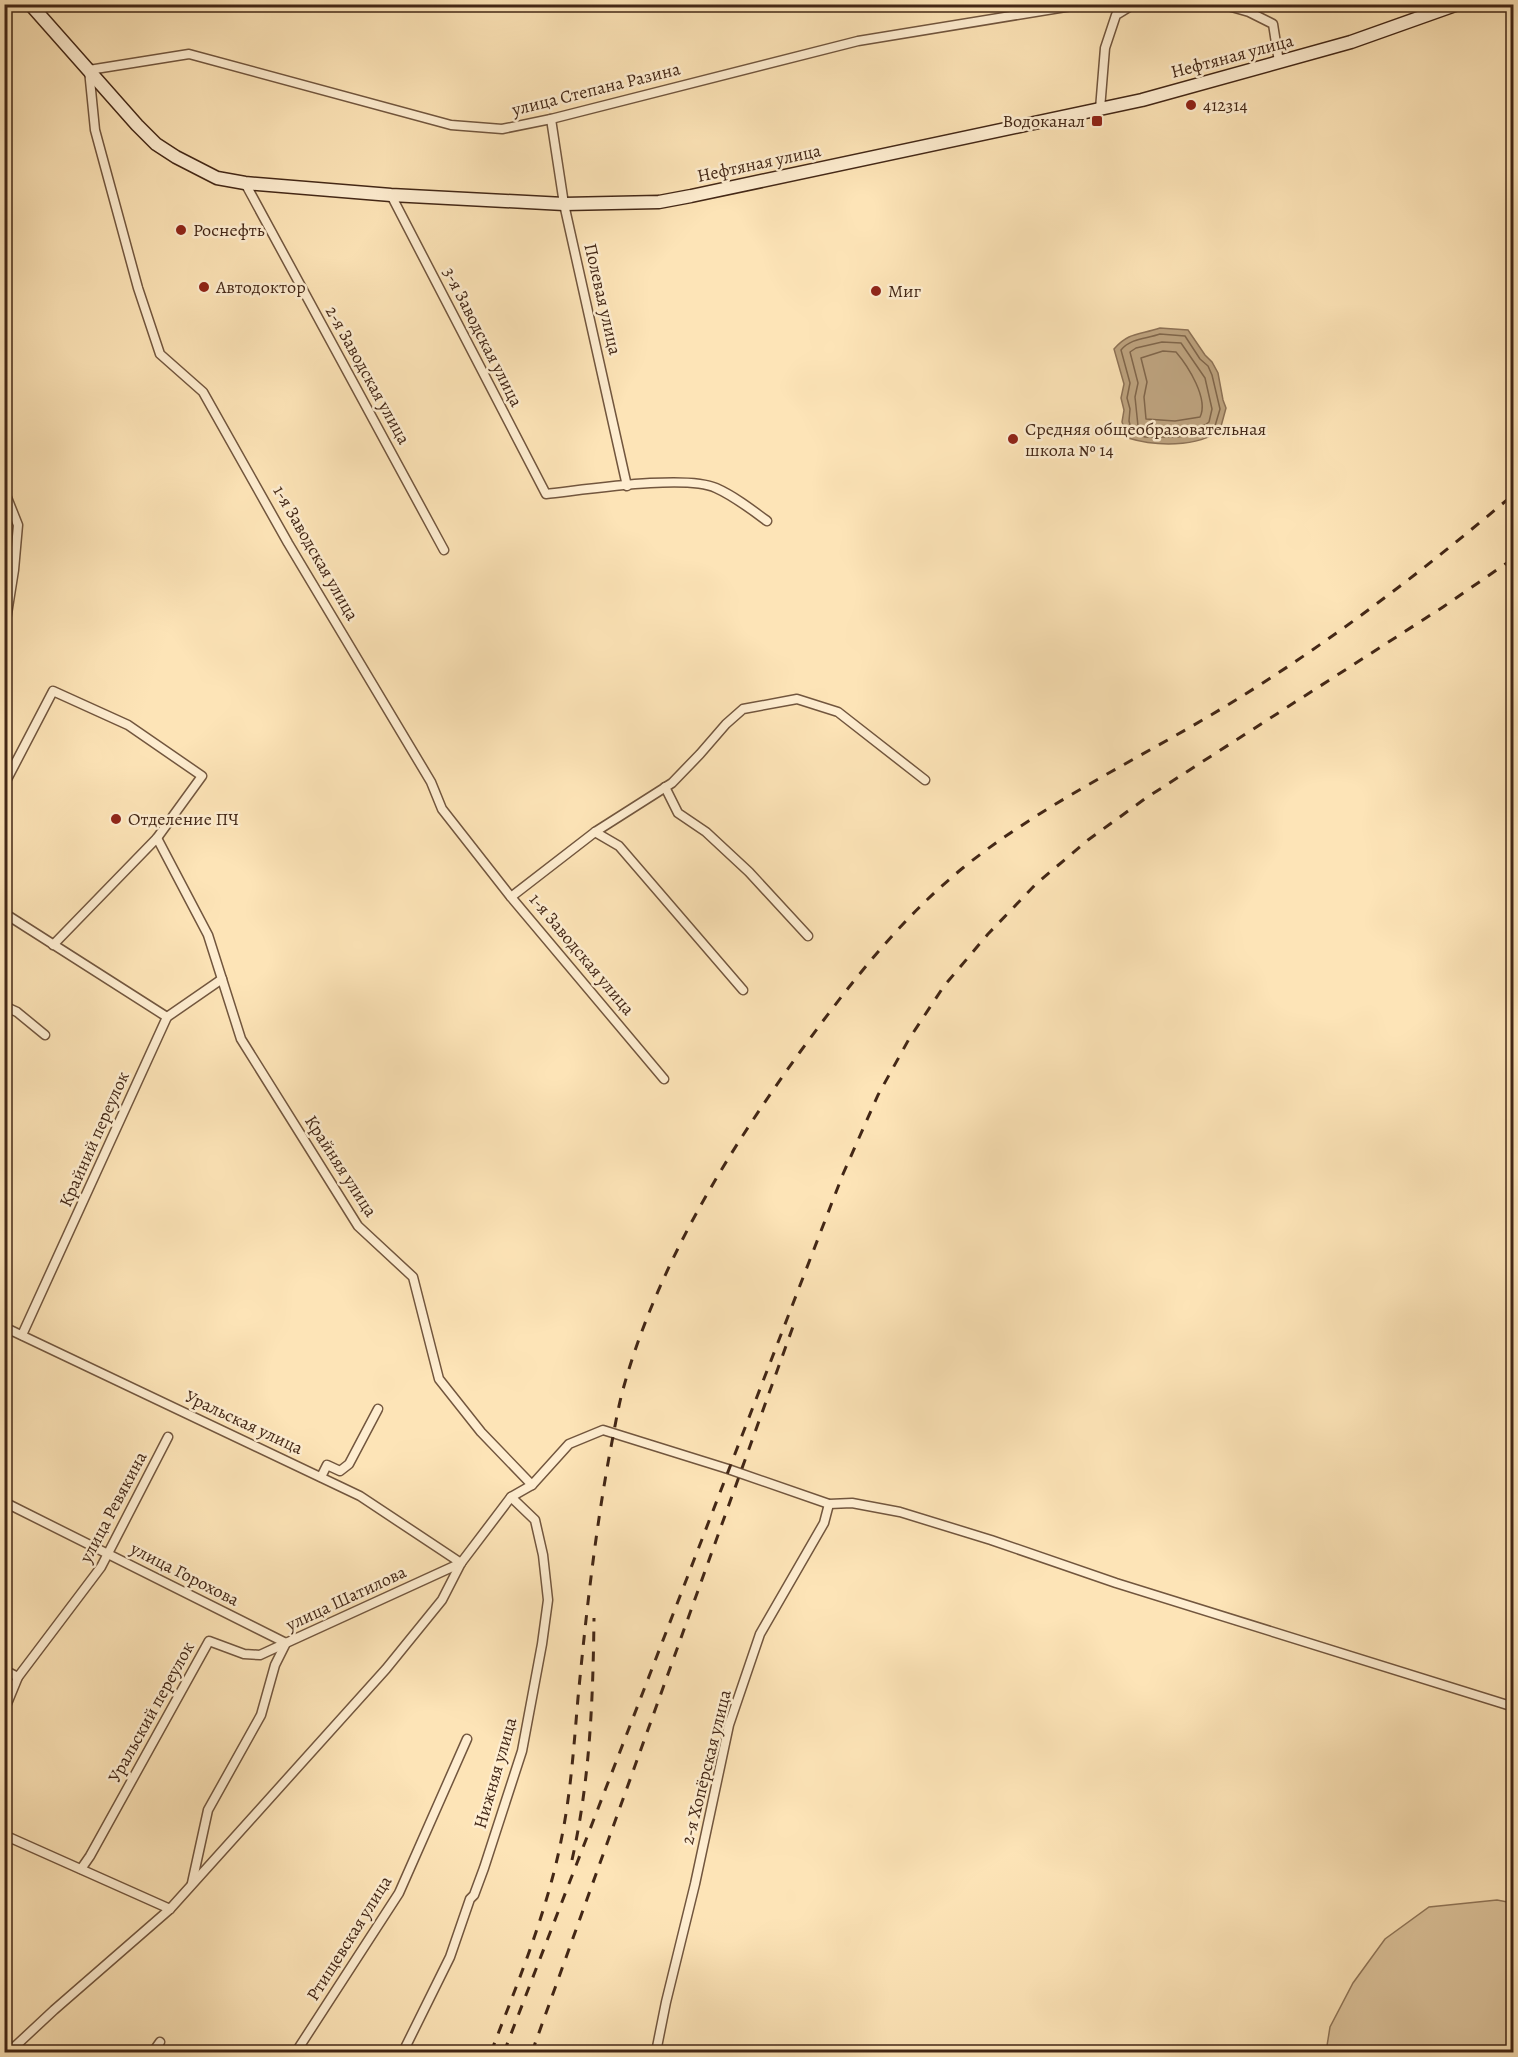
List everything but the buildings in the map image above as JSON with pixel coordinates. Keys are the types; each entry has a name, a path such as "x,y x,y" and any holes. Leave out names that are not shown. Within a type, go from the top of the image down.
{"main road":[{"path":"30,4 89,70"},
{"name":"Нефтяная улица","path":"89,70 156,144 196,169 217,178 245,183 391,195 564,204 659,202 1142,100 1351,42 1437,8 1458,4"}],"street":[{"name":"улица Степана Разина","path":"89,70 189,54 452,126 502,129 551,119 858,41 1078,4"},
{"path":"1100,109 1105,48 1116,15 1134,4"},
{"path":"1221,4 1249,12 1273,24 1280,62"},
{"name":"1-я Заводская улица","path":"89,70 95,130 138,288 160,354 203,392 288,543 431,782 442,809 511,897 664,1079"},
{"name":"Полевая улица","path":"551,119 564,204 627,486"},
{"name":"2-я Заводская улица","path":"245,183 444,550"},
{"name":"3-я Заводская улица","path":"391,195 546,494 627,486"},
{"path":"627,486 699,483 716,488 767,521"},
{"path":"4,490 18,525 14,570 4,633"},
{"path":"4,784 54,691 128,725 201,776 158,838 53,945"},
{"path":"511,897 595,832 679,776 726,724 743,709 797,699 838,712 925,780"},
{"path":"665,787 678,813 706,832 749,872 808,936"},
{"path":"595,832 619,846 743,990"},
{"name":"Крайняя улица","path":"158,838 208,935 241,1039 358,1226 413,1277 439,1379 481,1432 532,1485"},
{"path":"4,914 167,1017 222,979"},
{"path":"4,1006 17,1012 45,1035"},
{"name":"Крайний переулок","path":"22,1335 167,1017"},
{"name":"Уральская улица","path":"4,1327 360,1496 461,1563"},
{"path":"321,1477 327,1465 340,1470 349,1464 378,1409"},
{"path":"511,1497 532,1485 568,1444 603,1430 728,1469 829,1504 852,1503 900,1512 992,1540 1116,1583 1514,1707"},
{"name":"улица Ревякина","path":"4,1711 18,1677 101,1567 168,1437"},
{"name":"улица Шатилова","path":"9,2052 170,1909 192,1885 386,1669 442,1600 461,1563 511,1497"},
{"name":"Нижняя улица","path":"404,2052 450,1957 470,1899 474,1895 484,1868 522,1751 548,1600 543,1555 535,1520 511,1497"},
{"name":"улица Горохова","path":"4,1502 286,1643"},
{"name":"2-я Хопёрская улица","path":"656,2052 729,1725 760,1634 825,1523 829,1504"},
{"name":"улица Шатилова","path":"192,1885 208,1810 261,1714 275,1665 286,1643 461,1563"},
{"name":"Уральский переулок","path":"81,1869 209,1641 244,1654 260,1655 286,1643"},
{"path":"4,1670 18,1677"},
{"name":"Ртищевская улица","path":"297,2052 399,1893 467,1739"},
{"path":"4,1835 170,1909"},
{"path":"153,2052 160,2042"}],"shaded area":[{"path":"1497,1900 1513,1903 1513,2052 1453,2052 1446,2046 1440,2052 1326,2052 1330,2027 1353,1983 1385,1939 1429,1907"}],"water":[{"path":"1160,328 1188,330 1218,373 1226,408 1220,430 1211,436 1176,444 1150,443 1128,438 1122,422 1124,410 1121,398 1124,384 1114,349 1130,337"}],"railway":[{"path":"491,2052 541,1918 562,1836 570,1785 595,1544 622,1393 636,1347 673,1258 745,1132 800,1052 856,978 896,931 940,887 964,867 1026,822 1193,726 1301,658 1410,579 1514,494"},
{"path":"504,2052 843,1174 878,1095 909,1039 944,986 988,934 1036,884 1088,840 1146,798 1443,607 1514,558"},
{"path":"532,2052 795,1321"},
{"path":"572,1860 587,1770 593,1679 594,1618"}],"place":[{"name":"412314","path":"1191,105"},
{"name":"Водоканал","path":"1097,121"},
{"name":"Роснефть","path":"181,230"},
{"name":"Автодоктор","path":"204,287"},
{"name":"Миг","path":"876,291"},
{"name":"Средняя общеобразовательная школа № 14","path":"1013,439"},
{"name":"Отделение ПЧ","path":"116,819"}]}
